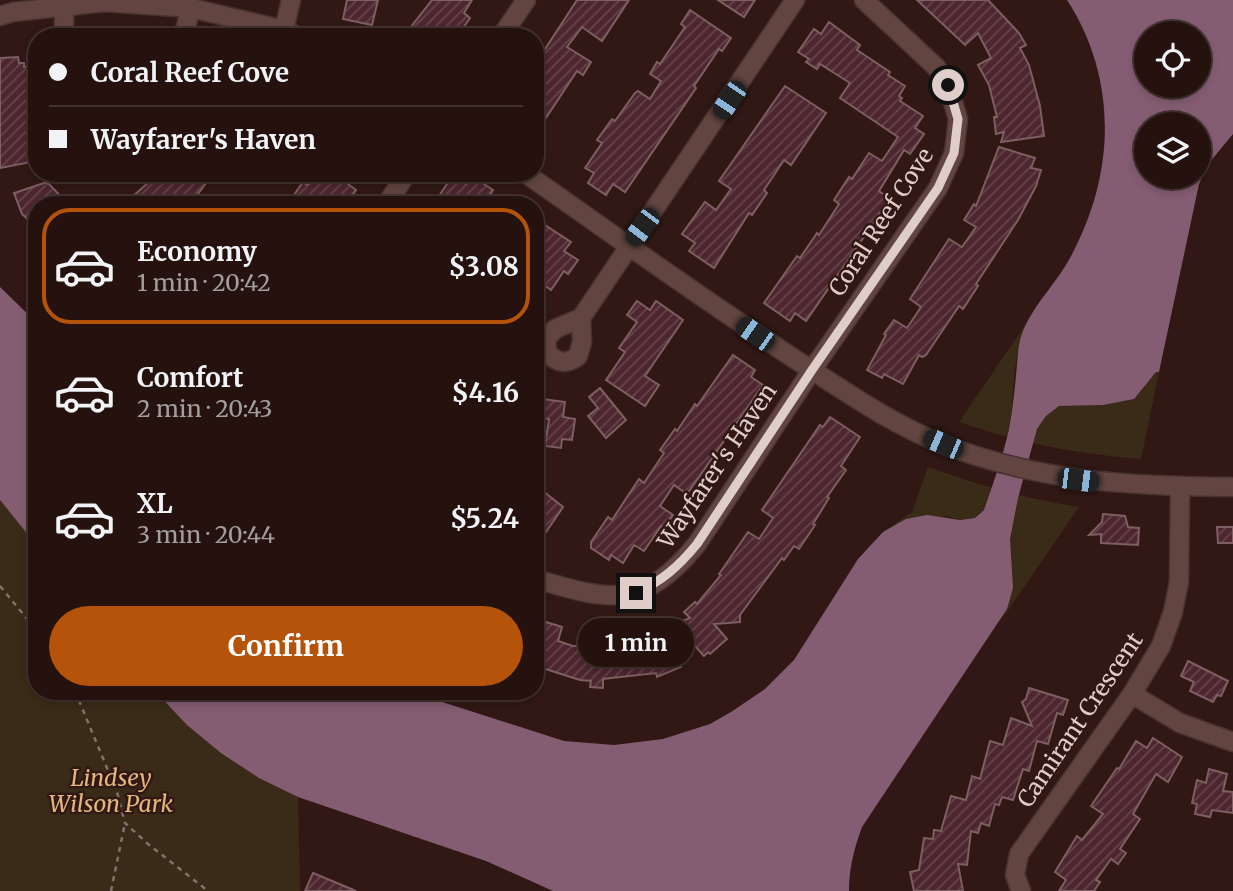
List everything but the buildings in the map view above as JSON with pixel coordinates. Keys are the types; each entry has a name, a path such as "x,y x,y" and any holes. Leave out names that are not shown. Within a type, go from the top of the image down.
{"street":[{"path":"291,0 292,28"},
{"path":"507,28 526,0"},
{"path":"581,318 795,0"},
{"name":"Coral Reef Cove","path":"812,370 938,188 954,153 958,119 948,85 936,67 864,0"},
{"path":"0,16 63,3 105,2 191,8 272,28"},
{"path":"63,3 64,28"},
{"path":"185,28 191,8"},
{"path":"538,182 755,334 891,421 966,452 1055,476 1112,484 1233,487"},
{"name":"Wayfarer's Haven","path":"544,581 588,594 609,596 636,593 658,583 678,567 697,544 812,370"},
{"name":"Camirant Crescent","path":"1021,891 1014,875 1019,854 1132,694 1161,646 1179,582 1180,487"},
{"path":"1132,694 1180,723 1233,742"}],"path":[{"path":"0,586 28,620"},
{"path":"79,700 117,792 125,823 111,891"},
{"path":"125,823 208,891"}],"green space":[{"path":"1030,318 1016,359 1008,433 1037,430 1046,416 1059,406 1103,405 1134,399 1156,372 1159,372 1141,459 1048,446 959,422"},
{"path":"928,467 1002,491 1079,507 1000,622 1011,592 1010,536 1018,497 984,510 975,518 960,520 946,516 883,532 912,512"},
{"name":"Lindsey Wilson Park","path":"0,500 28,535 28,700 164,700 188,724 222,751 257,775 298,797 300,891 0,891"}],"shaded area":[{"path":"1067,0 1233,0 1233,134 1211,161 1211,112 1134,112 1134,189 1198,189 1159,372 1156,372 1134,399 1103,405 1059,406 1046,416 1037,429 1010,539 1013,588 1007,609 862,827 852,859 849,891 553,891 486,861 298,797 259,778 221,753 187,725 163,700 436,700 564,741 614,745 663,739 710,724 731,712 765,689 794,660 858,559 883,532 906,519 927,515 960,520 975,518 984,510 1009,429 1022,334 1032,314 1070,258 1085,227 1096,194 1103,161 1103,95 1096,63 1084,31"},
{"path":"0,287 28,314 28,535 0,500"}],"route":[{"path":"636,593 658,583 678,567 697,544 812,370 938,188 954,153 958,119 948,85"}]}
